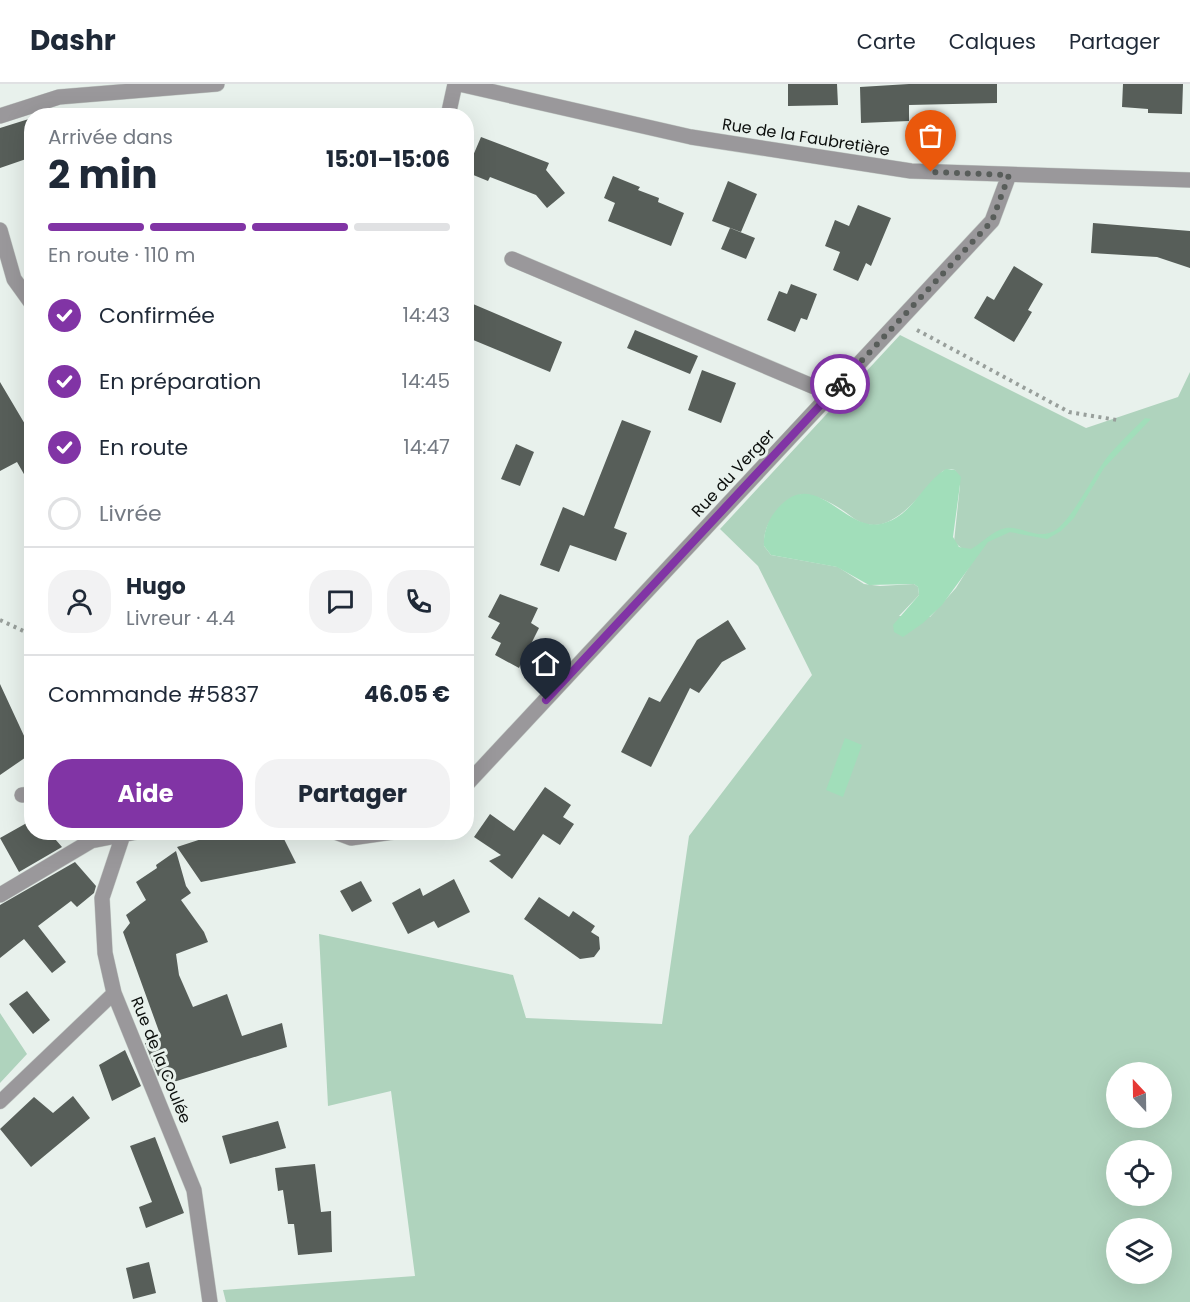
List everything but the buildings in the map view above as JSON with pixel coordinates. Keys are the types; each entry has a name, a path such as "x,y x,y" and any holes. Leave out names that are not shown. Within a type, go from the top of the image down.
{"street":[{"path":"25,108 59,97 217,84"},
{"path":"450,108 457,84"},
{"name":"Rue de la Faubretière","path":"457,84 691,137 911,171 1190,180"},
{"path":"0,116 24,108"},
{"name":"Rue du Verger","path":"474,776 992,221 1009,175"},
{"path":"0,230 14,279 24,293"},
{"path":"512,259 831,394"},
{"path":"0,896 81,840"},
{"name":"Rue de la Coulée","path":"126,840 102,898 105,953 114,993 194,1190 210,1302"}],"lane":[{"path":"0,1102 114,993"}],"path":[{"path":"909,309 917,329 1069,412 1117,420"},
{"path":"0,620 24,631"}],"shaded area":[{"path":"900,335 1086,428 1178,397 1190,372 1190,1302 226,1302 223,1290 415,1276 391,1091 328,1106 319,934 513,975 526,1018 662,1024 689,836 812,675 758,566 720,529","holes":["955,470 960,485 954,542 964,550 979,551 956,588 930,617 899,616 919,595 918,587 914,584 880,586 864,584 838,567 771,555 764,546 764,536 770,521 780,509 801,494 828,502 866,524 879,525 903,512 943,471"]},
{"path":"1145,418 1151,419 1104,468 1074,518 1061,531 1047,539 1010,532 988,542 942,605 923,623 903,637 894,632 893,625 919,595 918,587 914,584 869,585 837,567 771,555 764,546 767,526 772,516 792,497 804,494 817,496 854,519 867,524 880,524 900,515 937,475 946,469 955,470 961,477 953,537 959,547 971,549 1006,528 1040,534 1052,532 1066,520 1109,455"},
{"path":"845,738 862,745 843,797 826,790"},
{"path":"0,1013 27,1054 0,1083"}],"way so far":[{"path":"840,384 992,221 1009,175 931,172"}],"route":[{"path":"546,700 840,384"}]}
